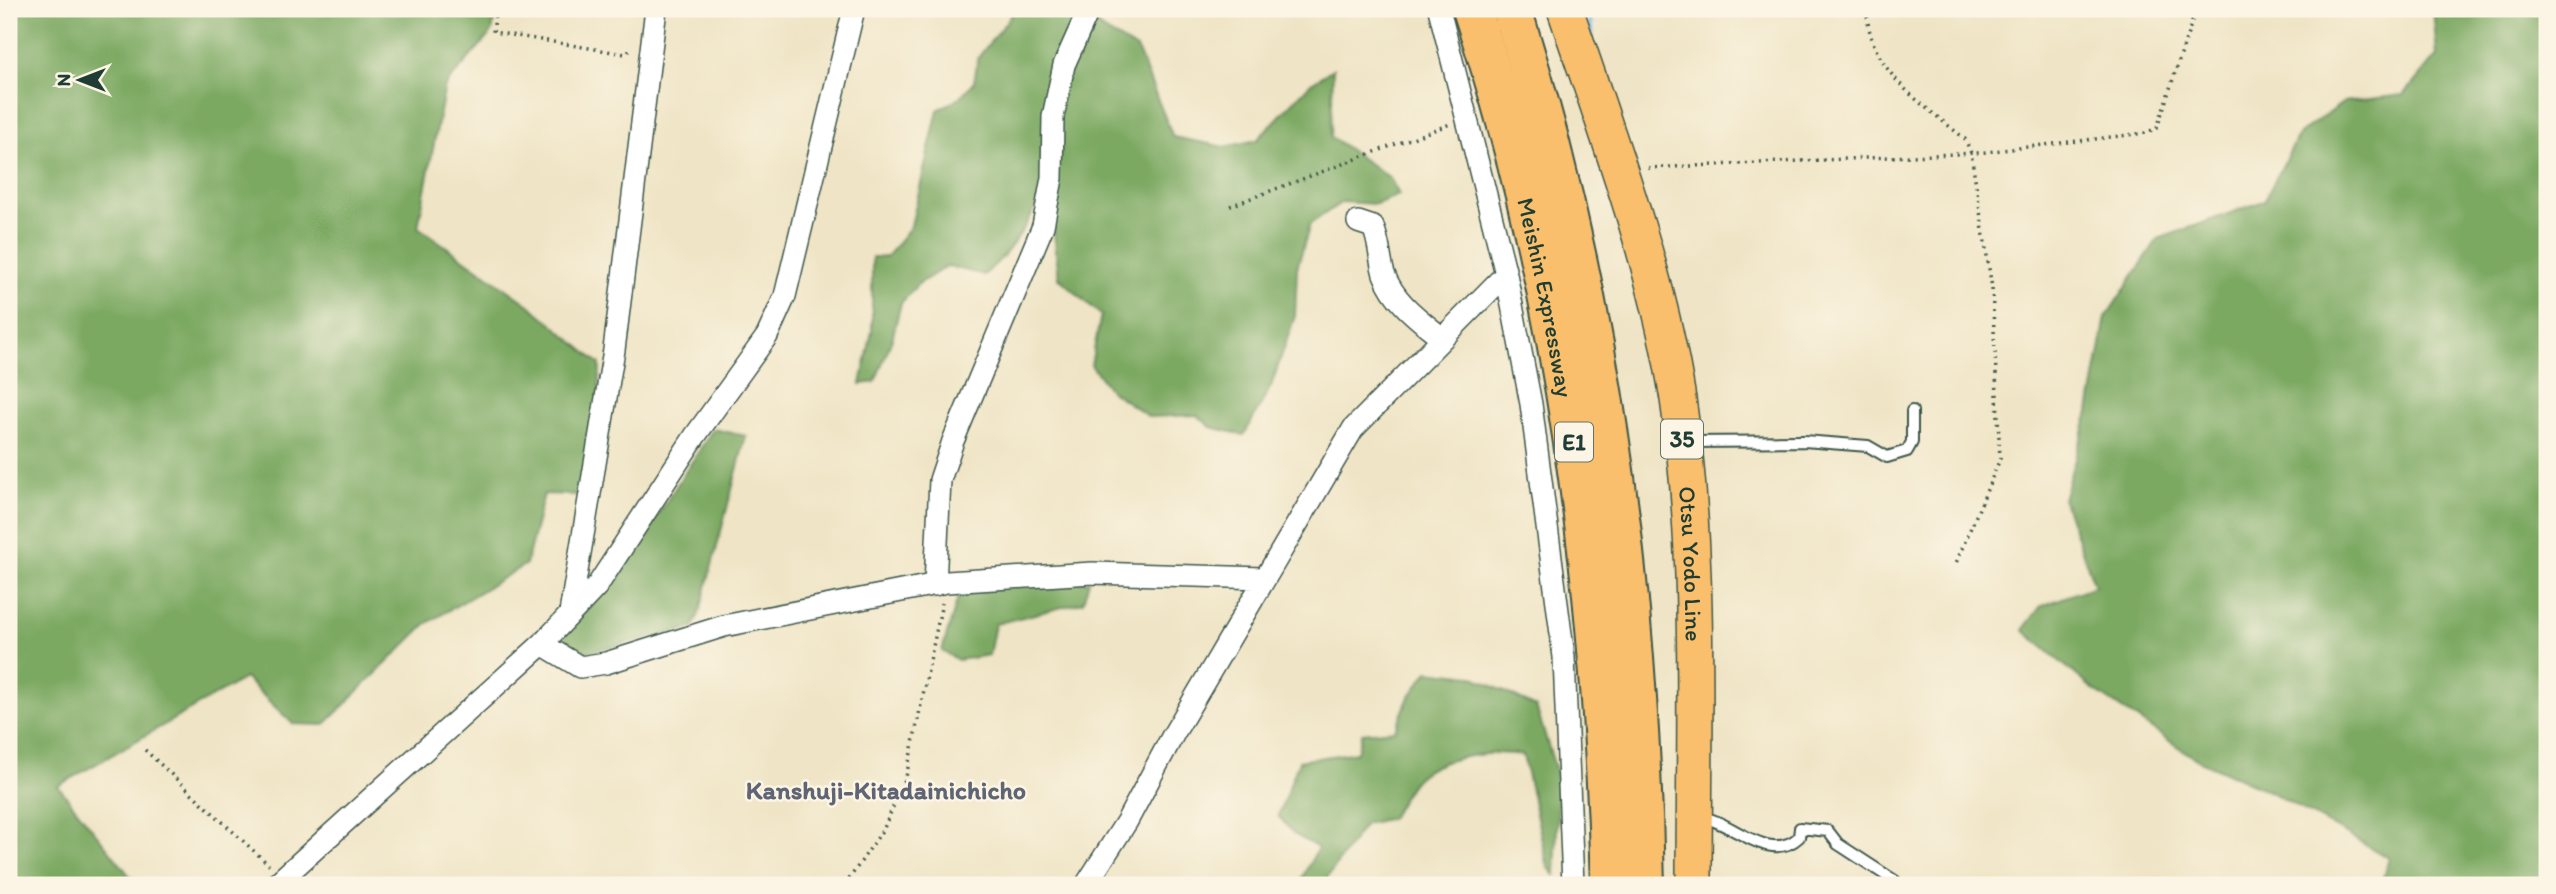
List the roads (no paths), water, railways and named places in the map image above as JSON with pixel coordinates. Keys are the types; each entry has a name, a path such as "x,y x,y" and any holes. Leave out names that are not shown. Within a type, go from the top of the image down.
{"highway":[{"name":"Meishin Expressway","path":"1472,9 1534,233 1572,428 1589,550 1602,701 1610,885"},
{"name":"Meishin Expressway","path":"1512,9 1572,226 1608,419 1639,695 1645,885"}],"main road":[{"name":"Otsu Yodo Line","path":"1565,9 1647,262 1678,399 1691,533 1694,885"}],"street":[{"path":"570,613 614,350 656,9"},
{"path":"279,882 542,644 597,586 695,436 777,320 854,9"},
{"path":"941,583 940,480 953,441 1043,226 1052,177 1053,117 1061,78 1089,9"},
{"path":"1439,9 1469,117 1506,274 1531,404 1564,657 1573,885"},
{"path":"1358,222 1373,227 1380,244 1383,272 1396,299 1442,338"},
{"path":"1086,885 1127,821 1264,578 1353,429 1506,274"},
{"path":"542,644 580,667 606,663 724,626 941,583 1093,573 1264,578"}],"lane":[{"path":"1682,442 1816,442 1868,446 1887,457 1907,451 1912,442 1912,411"},
{"path":"1694,817 1729,825 1766,846 1792,843 1799,837 1800,828 1828,831 1838,844 1895,880"}],"waterway":[{"path":"1589,9 1591,34"}],"district":[{"name":"Kanshuji-Kitadainichicho","path":"886,790"}]}
